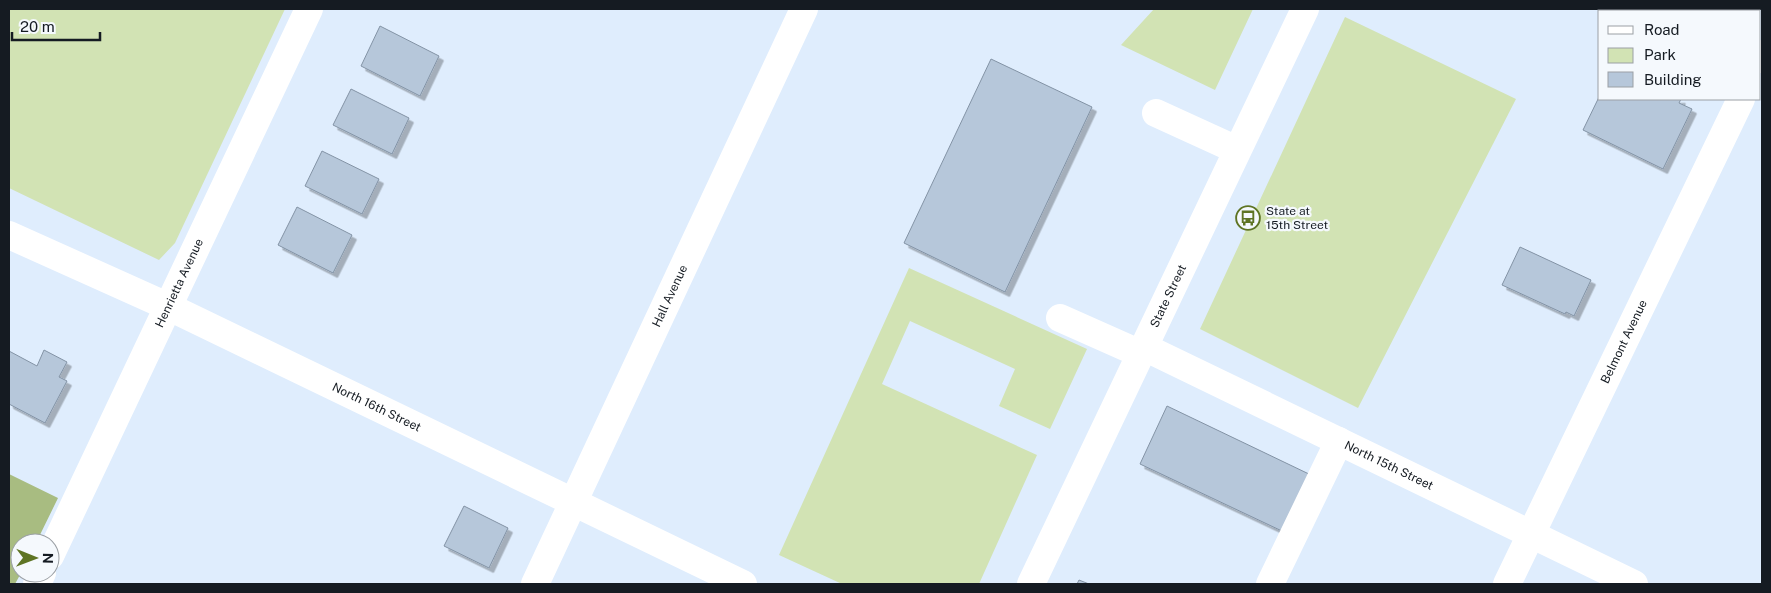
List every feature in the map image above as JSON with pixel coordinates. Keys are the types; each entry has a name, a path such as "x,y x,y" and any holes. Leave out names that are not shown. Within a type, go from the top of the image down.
{"street":[{"name":"Henrietta Avenue","path":"60,535 309,9"},
{"name":"Hall Avenue","path":"535,584 804,9"},
{"name":"State Street","path":"1031,584 1306,9"},
{"name":"Belmont Avenue","path":"1507,584 1741,100"},
{"path":"1156,114 1237,150"},
{"name":"North 16th Street","path":"9,234 167,306 742,584"},
{"name":"North 15th Street","path":"1060,318 1142,351 1339,441 1634,584"},
{"path":"1270,584 1339,441"}],"green space":[{"path":"9,9 285,9 175,243 159,260 9,188"},
{"path":"1154,9 1253,9 1215,90 1121,45"},
{"path":"1345,17 1516,99 1358,408 1200,329"},
{"path":"909,268 1087,349 1050,429 999,406 1015,369 910,321 882,384 1037,455 979,584 842,584 779,555"},
{"path":"9,474 58,498 41,533 10,533 10,583 16,583 9,584"}],"building":[{"path":"380,26 439,56 420,96 361,66"},
{"path":"991,59 1092,107 1005,292 904,243"},
{"path":"351,89 409,118 392,154 333,125"},
{"path":"1598,99 1680,100 1679,103 1692,109 1663,169 1583,130"},
{"path":"322,151 379,179 362,214 305,186"},
{"path":"297,207 352,235 333,273 278,245"},
{"path":"1520,247 1591,280 1574,316 1566,312 1565,314 1502,285"},
{"path":"44,350 67,362 59,377 67,381 45,423 9,404 9,351 37,366"},
{"path":"1167,406 1311,475 1284,532 1140,464"},
{"path":"464,506 508,528 489,568 444,546"},
{"path":"1079,580 1089,584 1077,584"}],"place":[{"name":"State at 15th Street","path":"1248,218"}]}
